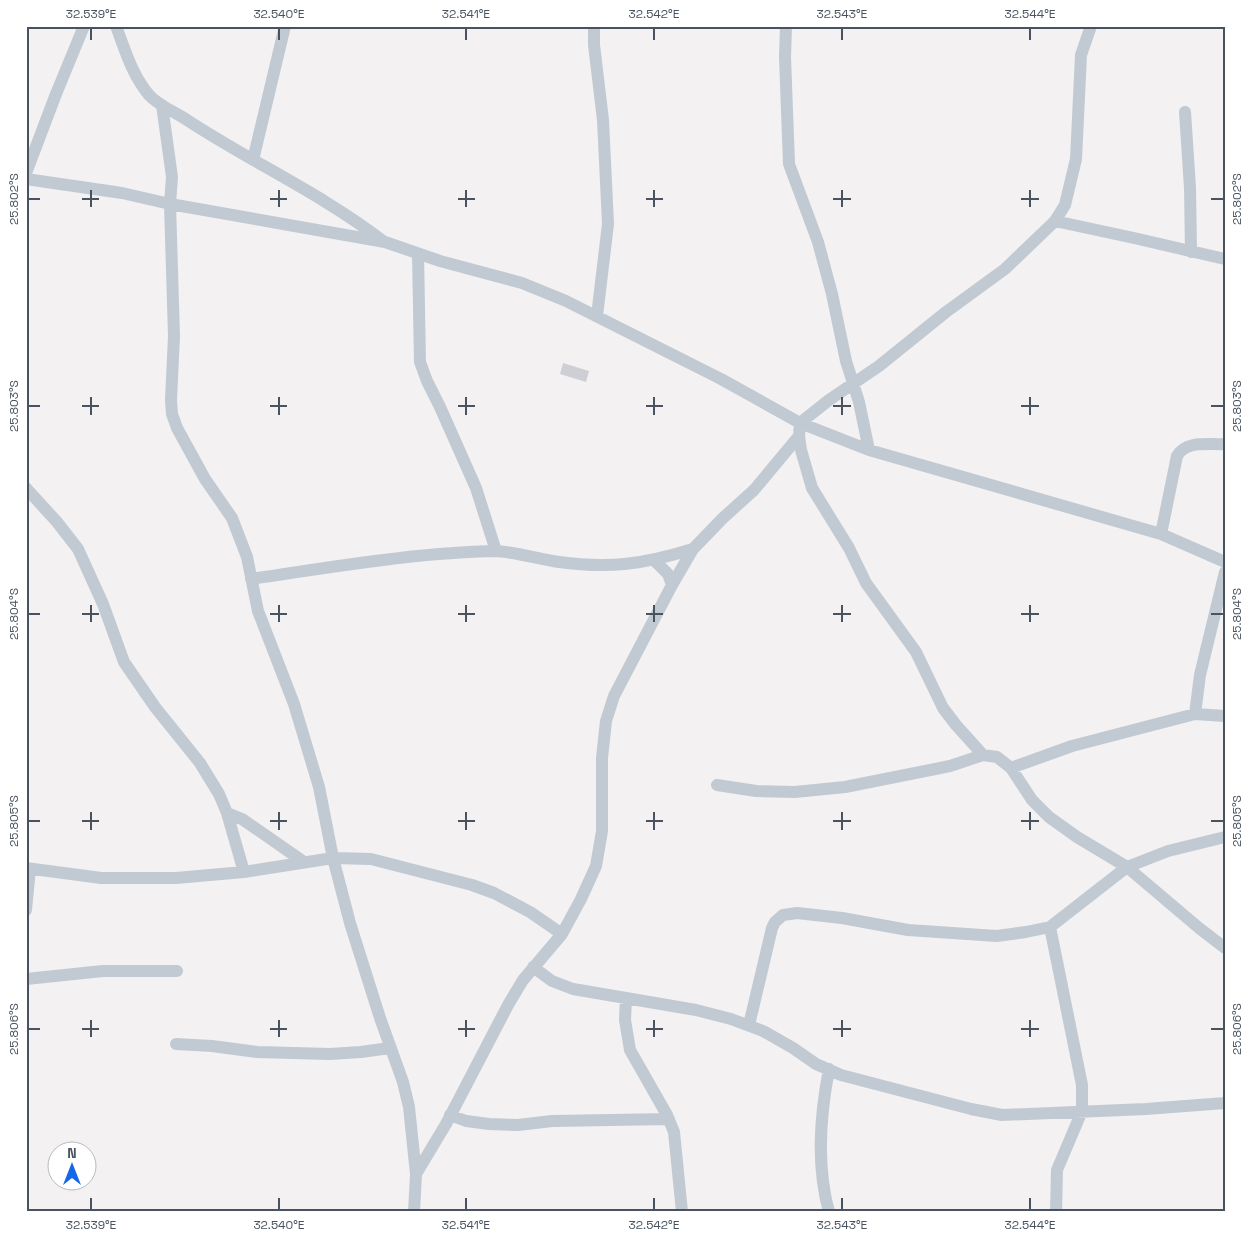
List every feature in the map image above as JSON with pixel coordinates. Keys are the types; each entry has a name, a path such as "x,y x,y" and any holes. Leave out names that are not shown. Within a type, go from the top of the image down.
{"street":[{"path":"26,174 84,26"},
{"path":"116,26 134,72 150,96 214,138 321,199 385,242"},
{"path":"253,160 285,26"},
{"path":"594,26 594,45 603,120 608,224 597,316"},
{"path":"786,26 785,57 789,164 818,242 832,294 846,361 859,402 869,450"},
{"path":"983,755 943,708 916,652 866,583 848,548 812,488 801,450 800,423 1005,269 1055,221 1065,205 1076,159 1081,55 1091,26"},
{"path":"162,105 172,177 170,204 174,336 172,414 177,428 205,479 232,518 247,557 258,611 294,704 319,787 333,858 361,959 403,1082 409,1107 416,1174 414,1212"},
{"path":"1185,112 1190,188 1191,252"},
{"path":"26,179 122,193 170,204 385,242 418,254 522,283 597,316 721,379 800,423 869,450 1161,534 1225,562"},
{"path":"1055,221 1225,259"},
{"path":"418,254 420,362 476,488 496,551"},
{"path":"416,1174 450,1115 508,1005 532,967 562,934 596,866 602,831 602,758 606,720 614,696 693,549 754,490 799,436"},
{"path":"1161,534 1177,456 1180,450 1190,445 1225,444"},
{"path":"26,488 57,522 78,549 103,604 124,662 155,707 200,763 219,794 227,813 244,872"},
{"path":"251,579 405,557 496,551 559,562 617,565 654,560 693,549"},
{"path":"654,560 668,574 672,585"},
{"path":"1195,714 1200,675 1225,572"},
{"path":"1011,768 1072,746 1195,714 1225,716"},
{"path":"717,785 756,791 795,792 845,787 950,766 983,755 997,757 1011,768 1032,800 1049,817 1077,837 1127,867 1225,948"},
{"path":"227,813 242,819 304,862"},
{"path":"749,1024 772,928 775,922 783,915 797,913 842,918 908,930 997,936 1050,927 1127,867 1168,852 1225,837"},
{"path":"26,910 28,869 101,878 176,878 244,872 333,858 371,859 494,893 512,902 562,934"},
{"path":"1050,927 1082,1085 1082,1112 1057,1170 1056,1212"},
{"path":"532,967 552,981 573,989 696,1010 749,1024 793,1048 816,1064 850,1078 1002,1116 1225,1103"},
{"path":"26,979 103,971 177,971"},
{"path":"626,998 625,1020 630,1050 669,1119 674,1132 682,1212"},
{"path":"176,1044 212,1046 257,1052 330,1054 390,1048"},
{"path":"829,1069 821,1116 820,1135 822,1177 829,1212"},
{"path":"450,1115 466,1121 518,1125 552,1121 669,1119"}],"building":[{"path":"563,363 589,371 586,382 560,374"}]}
